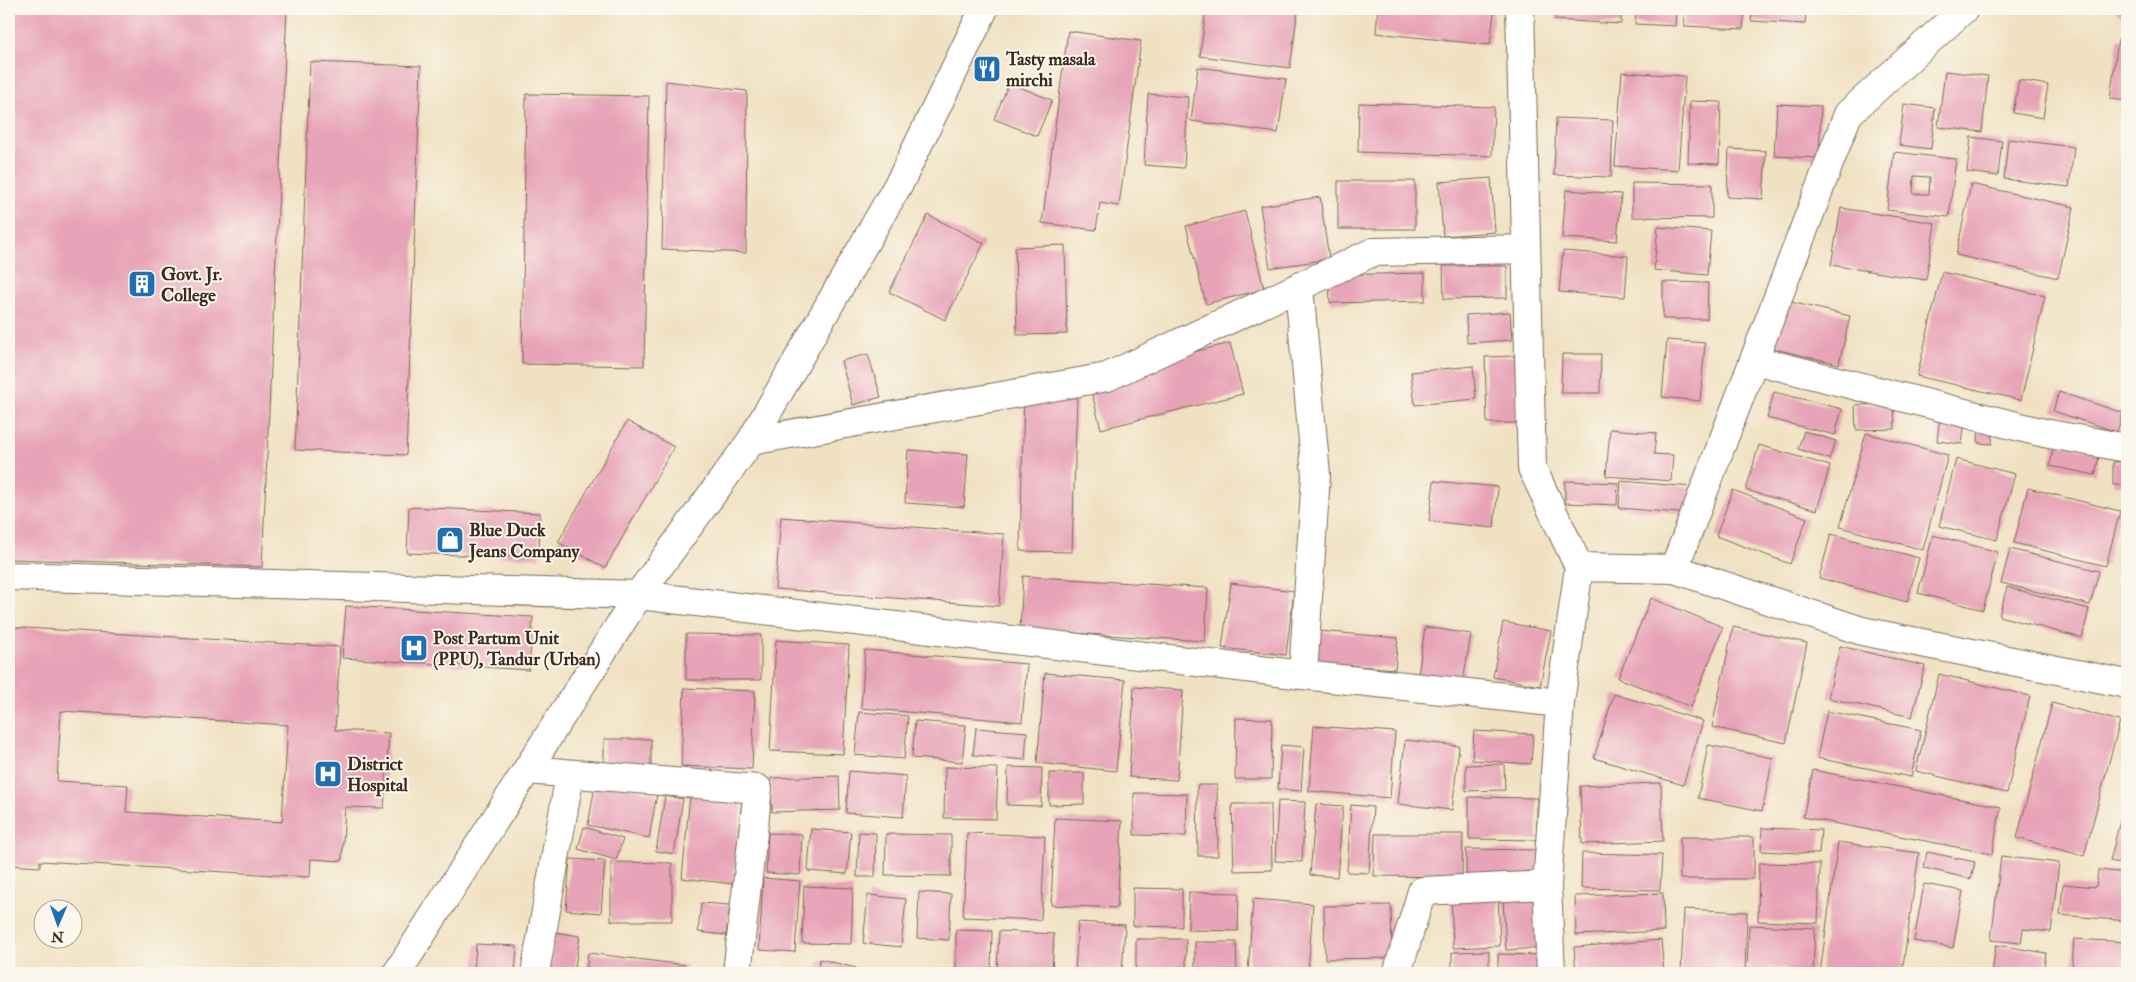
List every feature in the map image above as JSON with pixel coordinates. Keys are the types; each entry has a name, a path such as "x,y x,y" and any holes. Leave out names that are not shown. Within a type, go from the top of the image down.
{"street":[{"path":"397,973 639,595 751,441 902,178 984,9"},
{"path":"1520,9 1532,468 1579,567 1560,703 1548,885 1550,973"},
{"path":"1674,569 1848,114 1964,9"},
{"path":"751,441 1107,377 1373,252 1526,249"},
{"path":"1299,287 1316,475 1303,675"},
{"path":"1754,360 2044,433 2127,447"},
{"path":"1579,567 1674,569 1862,631 2127,684"},
{"path":"9,576 639,595 1303,675 1560,703"},
{"path":"526,770 758,789 737,973"},
{"path":"535,973 570,774"},
{"path":"1397,973 1422,891 1548,885"}],"building":[{"name":"Govt. Jr. College","path":"9,9 287,9 262,567 9,559"},
{"path":"1206,9 1298,9 1290,68 1200,56"},
{"path":"1378,9 1460,9 1494,12 1490,45 1376,33"},
{"path":"1556,9 1621,9 1621,24 1555,20"},
{"path":"1636,9 1676,9 1675,26 1635,24"},
{"path":"1685,9 1745,9 1743,29 1684,26"},
{"path":"1752,9 1806,9 1805,24 1751,21"},
{"path":"2116,9 2127,9 2127,13 2119,16"},
{"path":"1068,31 1141,41 1119,206 1100,203 1096,230 1042,223"},
{"path":"2118,39 2127,40 2127,101 2110,99"},
{"path":"310,62 421,66 406,455 295,450"},
{"path":"1198,67 1286,79 1278,133 1191,121"},
{"path":"1945,71 1988,76 1982,132 1938,127"},
{"path":"1622,72 1685,76 1678,170 1615,166"},
{"path":"2019,80 2048,85 2043,118 2013,113"},
{"path":"666,81 747,91 746,253 662,249"},
{"path":"1009,83 1052,100 1037,136 994,119"},
{"path":"526,94 649,96 644,366 522,364"},
{"path":"1148,94 1188,97 1184,168 1144,165"},
{"path":"1690,101 1721,102 1719,164 1688,163"},
{"path":"1359,103 1494,107 1492,156 1358,152"},
{"path":"1777,104 1821,106 1819,158 1774,156"},
{"path":"1904,104 1935,108 1931,149 1899,145"},
{"path":"1556,118 1613,120 1611,177 1554,175"},
{"path":"1971,137 2002,141 1998,176 1967,172"},
{"path":"2008,139 2074,147 2069,187 2004,179"},
{"path":"1729,149 1766,151 1763,199 1727,197"},
{"path":"1894,152 1956,159 1949,217 1887,210","holes":["1914,176 1930,177 1929,194 1913,194"]},
{"path":"1491,178 1495,232 1443,236 1439,182"},
{"path":"1338,181 1415,181 1415,229 1338,229"},
{"path":"1632,183 1712,184 1712,218 1632,217"},
{"path":"1971,184 2074,207 2058,278 1956,255"},
{"path":"1566,190 1621,194 1617,241 1562,238"},
{"path":"1320,197 1329,259 1270,268 1260,206"},
{"path":"1841,208 1935,223 1926,280 1831,265"},
{"path":"1245,211 1264,289 1206,304 1186,226"},
{"path":"928,215 984,243 945,320 889,292"},
{"path":"1658,227 1711,231 1707,275 1654,270"},
{"path":"1065,245 1067,334 1017,335 1015,247"},
{"path":"1563,251 1628,256 1625,297 1559,292"},
{"path":"1443,266 1507,266 1507,298 1444,299"},
{"path":"1942,272 2045,296 2021,400 1917,376"},
{"path":"1425,273 1425,301 1330,303 1329,275"},
{"path":"1663,282 1708,283 1707,319 1663,319"},
{"path":"1782,300 1850,316 1839,364 1770,348"},
{"path":"1510,312 1512,340 1467,343 1466,315"},
{"path":"1667,340 1705,343 1700,401 1662,397"},
{"path":"1230,343 1243,394 1101,429 1088,378"},
{"path":"868,354 881,397 853,405 841,361"},
{"path":"1562,354 1601,354 1600,393 1561,393"},
{"path":"1515,356 1517,423 1487,423 1485,357"},
{"path":"1473,366 1476,399 1415,405 1411,372"},
{"path":"1774,392 1842,409 1835,435 1767,418"},
{"path":"2059,392 2123,413 2117,432 2053,411"},
{"path":"1024,396 1077,397 1072,552 1020,551"},
{"path":"1894,404 1895,429 1856,430 1855,405"},
{"path":"1940,417 1965,420 1962,444 1937,441"},
{"path":"627,421 674,447 605,568 558,542"},
{"path":"1979,425 1993,426 1992,444 1978,443"},
{"path":"1610,429 1656,433 1654,454 1673,455 1671,481 1606,476"},
{"path":"1804,431 1836,441 1829,459 1798,449"},
{"path":"1866,433 1948,455 1923,550 1840,527"},
{"path":"2054,443 2100,452 2095,475 2050,466"},
{"path":"1759,445 1830,466 1817,510 1746,490"},
{"path":"908,450 968,454 964,507 905,503"},
{"path":"1956,459 2015,474 1997,540 1939,526"},
{"path":"2113,462 2127,462 2127,485 2113,485"},
{"path":"1434,481 1498,487 1494,528 1429,521"},
{"path":"1565,481 1618,483 1617,505 1565,503"},
{"path":"1621,481 1692,487 1690,514 1619,508"},
{"path":"2028,488 2120,511 2106,566 2014,543"},
{"path":"1733,490 1807,518 1790,564 1716,536"},
{"path":"409,507 540,513 539,558 407,553"},
{"path":"781,517 1004,534 999,606 775,589"},
{"path":"1831,534 1919,558 1907,602 1819,578"},
{"path":"1933,535 1998,552 1983,610 1918,593"},
{"path":"2010,549 2099,571 2090,605 2001,583"},
{"path":"1023,576 1208,588 1205,641 1020,630"},
{"path":"1231,583 1294,591 1286,655 1222,648"},
{"path":"2007,587 2089,609 2082,638 1999,616"},
{"path":"1651,598 1723,627 1691,707 1618,678"},
{"path":"346,606 533,617 529,670 342,658"},
{"path":"1503,622 1551,631 1540,686 1493,677"},
{"path":"9,627 340,647 335,730 389,733 384,808 345,807 342,861 311,859 310,877 40,861 40,867 9,865","holes":["61,711 288,725 282,822 126,812 128,785 57,781"]},
{"path":"1425,627 1471,634 1463,682 1418,675"},
{"path":"1733,627 1807,643 1786,743 1712,727"},
{"path":"1319,631 1398,638 1395,669 1316,663"},
{"path":"686,634 761,635 761,680 686,680"},
{"path":"776,640 849,645 843,754 770,751"},
{"path":"1840,646 1925,666 1912,717 1828,698"},
{"path":"865,650 1027,664 1022,722 861,708"},
{"path":"1045,673 1125,680 1116,771 1037,763"},
{"path":"1939,674 2030,696 2007,793 1916,771"},
{"path":"1134,687 1183,690 1177,780 1129,777"},
{"path":"684,688 755,691 752,769 681,766"},
{"path":"1614,694 1703,721 1683,785 1594,758"},
{"path":"2052,703 2120,721 2084,856 2017,838"},
{"path":"1827,711 1921,730 1911,777 1817,758"},
{"path":"859,712 908,716 904,759 855,755"},
{"path":"1236,718 1272,719 1271,779 1235,779"},
{"path":"915,721 966,725 962,762 912,758"},
{"path":"1314,726 1395,732 1390,798 1309,791"},
{"path":"976,728 1027,732 1025,760 973,755"},
{"path":"1474,731 1533,734 1531,764 1472,760"},
{"path":"604,739 651,739 651,771 604,771"},
{"path":"1405,740 1459,746 1452,810 1398,804"},
{"path":"1281,745 1304,747 1301,791 1278,789"},
{"path":"1708,745 1773,758 1762,811 1698,798"},
{"path":"1504,764 1505,790 1466,791 1466,765"},
{"path":"945,767 998,768 996,819 944,818"},
{"path":"1008,767 1042,768 1041,806 1007,805"},
{"path":"1813,770 2001,807 1992,854 1803,817"},
{"path":"849,771 906,776 903,817 846,813"},
{"path":"1049,773 1084,773 1084,804 1049,805"},
{"path":"839,776 840,810 772,812 771,778"},
{"path":"596,781 657,794 649,838 588,825"},
{"path":"1661,783 1663,841 1582,844 1580,786"},
{"path":"1197,785 1217,785 1218,856 1198,856"},
{"path":"1134,793 1187,794 1186,836 1134,835"},
{"path":"2127,793 2127,865 2110,861"},
{"path":"690,795 742,801 733,884 682,878"},
{"path":"665,796 683,799 674,854 656,851"},
{"path":"1469,797 1537,798 1537,840 1469,839"},
{"path":"1278,801 1305,802 1302,862 1275,861"},
{"path":"1232,804 1271,804 1272,870 1234,871"},
{"path":"1316,804 1343,806 1337,877 1310,875"},
{"path":"1351,805 1373,807 1369,873 1347,872"},
{"path":"1055,818 1122,821 1117,908 1051,905"},
{"path":"584,827 623,839 616,860 578,849"},
{"path":"1762,828 1821,830 1819,854 1761,851"},
{"path":"811,829 851,832 847,874 808,871"},
{"path":"859,832 876,833 875,877 857,877"},
{"path":"768,833 802,834 800,875 766,873"},
{"path":"967,833 1045,836 1041,920 963,917"},
{"path":"886,834 951,835 951,876 885,875"},
{"path":"1375,834 1463,834 1462,877 1374,876"},
{"path":"1680,837 1754,837 1754,879 1680,879"},
{"path":"1838,842 1919,853 1902,973 1820,973"},
{"path":"1466,849 1541,850 1541,877 1466,876"},
{"path":"1927,852 1975,862 1971,879 1924,868"},
{"path":"1582,853 1662,855 1660,890 1581,888"},
{"path":"2001,856 2059,863 2051,932 2023,929 2021,943 1991,940"},
{"path":"570,859 605,861 601,913 566,910"},
{"path":"611,862 672,863 672,921 611,921"},
{"path":"1759,863 1820,864 1818,923 1758,921"},
{"path":"2098,870 2127,873 2127,921 2060,915 2063,884 2096,887"},
{"path":"763,878 800,881 795,952 759,950"},
{"path":"1924,884 1963,891 1953,948 1914,941"},
{"path":"804,886 853,888 851,944 802,943"},
{"path":"1133,888 1182,889 1182,927 1133,926"},
{"path":"919,892 951,894 949,940 917,938"},
{"path":"1189,892 1239,893 1238,931 1188,930"},
{"path":"1663,893 1664,931 1576,935 1575,896"},
{"path":"1498,894 1500,946 1453,948 1451,896"},
{"path":"868,895 906,899 901,947 863,943"},
{"path":"1540,898 1542,948 1506,950 1503,899"},
{"path":"1253,899 1313,904 1308,973 1248,973"},
{"path":"701,903 730,905 726,935 698,932"},
{"path":"1391,905 1392,958 1325,959 1324,906"},
{"path":"1684,909 1747,912 1745,973 1681,973"},
{"path":"1078,922 1125,925 1122,973 1075,973"},
{"path":"1749,925 1815,928 1813,973 1786,973 1787,968 1768,967 1768,973 1747,973"},
{"path":"956,930 992,931 991,973 956,973"},
{"path":"999,931 1054,934 1052,973 997,973"},
{"path":"555,932 580,936 574,973 549,973"},
{"path":"1136,939 1186,939 1186,973 1136,973"},
{"path":"2074,939 2127,942 2127,971 2072,968"},
{"path":"1661,940 1664,973 1576,973 1574,947"},
{"path":"1195,942 1236,942 1237,973 1195,973"},
{"path":"476,944 517,946 515,973 474,973"},
{"path":"1996,945 2046,953 2043,973 1992,973"},
{"path":"1489,951 1489,973 1452,973 1452,952"},
{"path":"588,953 685,965 684,973 586,973"},
{"path":"1498,954 1544,955 1543,973 1498,973"},
{"path":"820,959 856,968 855,973 816,973"},
{"path":"2066,969 2083,972 2083,973 2065,973"}],"place":[{"name":"Tasty masala mirchi","path":"987,69"},
{"name":"Govt. Jr. College","path":"142,284"},
{"name":"Blue Duck Jeans Company","path":"450,540"},
{"name":"Post Partum Unit (PPU), Tandur (Urban)","path":"414,648"},
{"name":"District Hospital","path":"328,774"}]}
